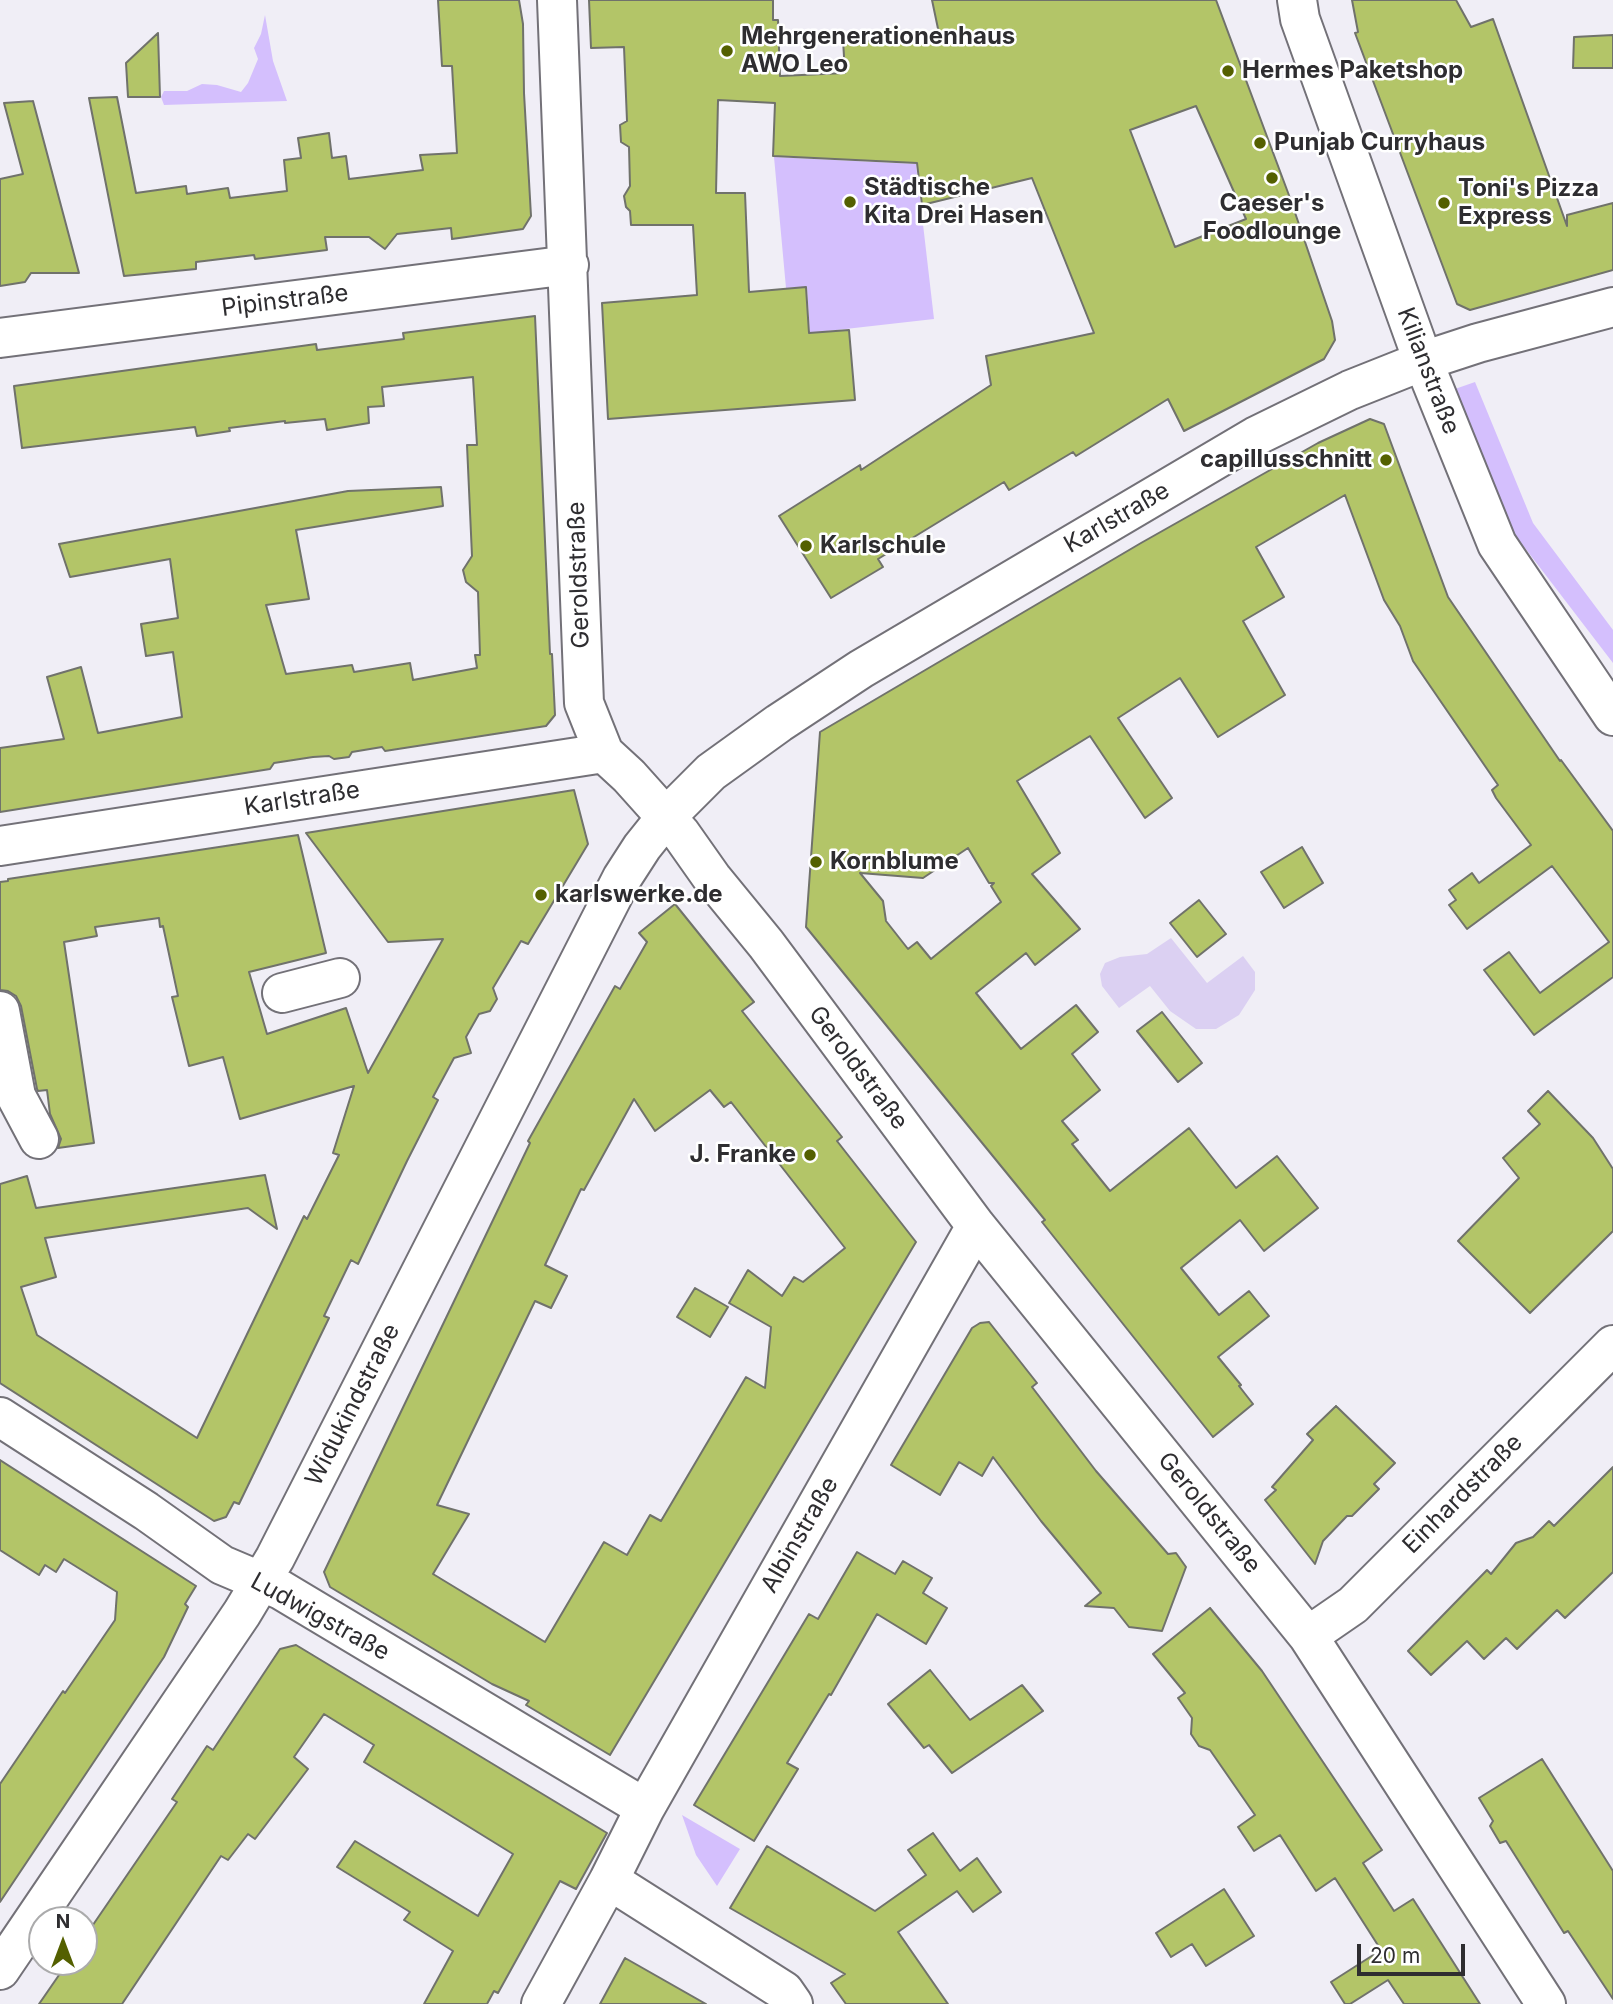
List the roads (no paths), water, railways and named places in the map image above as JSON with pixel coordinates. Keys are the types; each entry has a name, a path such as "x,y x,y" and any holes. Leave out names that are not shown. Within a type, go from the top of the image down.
{"street":[{"name":"Geroldstraße","path":"558,0 584,703 604,753 666,817 766,944 976,1226 1308,1636 1546,2004"},
{"name":"Kilianstraße","path":"1297,0 1300,19 1423,361 1497,544 1613,716"},
{"name":"Pipinstraße","path":"0,338 569,265"},
{"name":"Karlstraße","path":"666,817 711,772 861,669 1256,436 1350,390 1423,361 1478,343 1613,307"},
{"name":"Karlstraße","path":"0,846 604,753"},
{"name":"Widukindstraße","path":"0,1970 242,1613 275,1558 622,878 666,817"},
{"path":"282,993 340,978"},
{"path":"0,1011 16,1096 39,1139"},
{"name":"Albinstraße","path":"609,1880 645,1808 976,1226"},
{"name":"Einhardstraße","path":"1308,1636 1353,1605 1613,1345"},
{"name":"Ludwigstraße","path":"0,1416 146,1511 222,1565 281,1590 645,1808"},
{"path":"541,2004 609,1880 784,1991 793,2004"}],"place":[{"name":"Mehrgenerationenhaus AWO Leo","path":"727,51"},
{"name":"Hermes Paketshop","path":"1228,71"},
{"name":"Punjab Curryhaus","path":"1260,143"},
{"name":"Caeser's Foodlounge","path":"1272,178"},
{"name":"Städtische Kita Drei Hasen","path":"850,202"},
{"name":"Toni's Pizza Express","path":"1444,203"},
{"name":"capillusschnitt","path":"1386,460"},
{"name":"Karlschule","path":"806,546"},
{"name":"Kornblume","path":"816,862"},
{"name":"karlswerke.de","path":"541,895"},
{"name":"J. Franke","path":"810,1155"}]}
